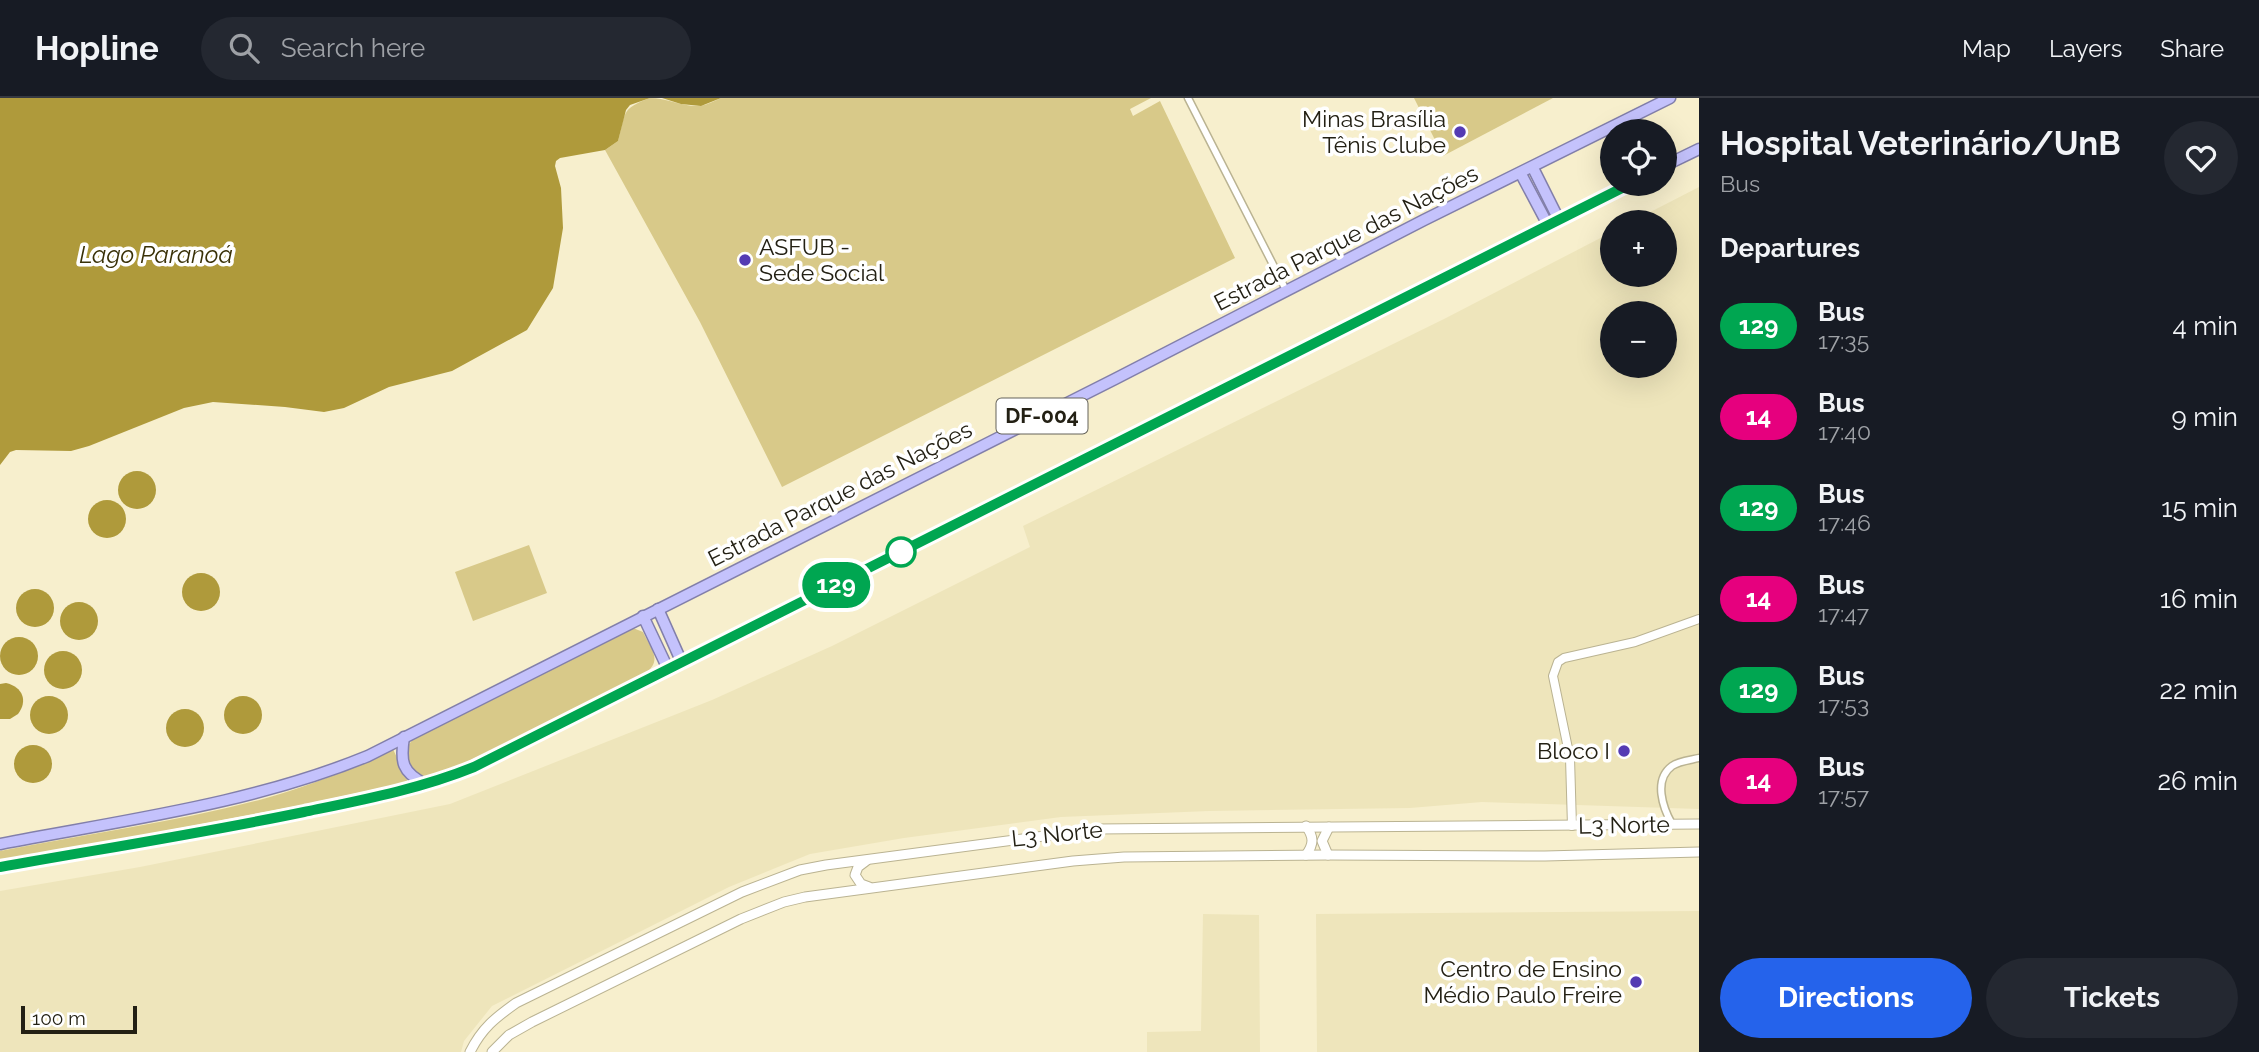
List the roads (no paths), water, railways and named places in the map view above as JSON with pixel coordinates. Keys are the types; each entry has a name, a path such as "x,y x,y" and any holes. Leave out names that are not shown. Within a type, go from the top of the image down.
{"highway":[{"name":"Estrada Parque das Nações","path":"0,844 211,804 279,788 368,756 1670,98"},
{"path":"1677,160 1699,149"},
{"path":"1533,168 1559,219"},
{"path":"1521,174 1548,225"},
{"name":"DF-004","path":"0,867 362,800 425,784 474,767 1606,196"},
{"path":"658,608 682,663"},
{"path":"643,616 668,670"},
{"path":"404,737 401,756 405,767 412,777 425,784"}],"main road":[{"name":"L3 Norte","path":"470,1052 492,1019 516,1003 742,892 800,870 1083,830 1699,824"},
{"path":"1306,826 1312,839 1311,848 1306,855"},
{"path":"1328,855 1322,841 1329,827"},
{"name":"L3 Norte","path":"492,1052 509,1035 531,1022 761,910 805,897 1111,858 1525,856 1699,852"},
{"path":"871,859 858,867 855,875 861,884 871,887"}],"street":[{"path":"1188,98 1287,292"},
{"path":"1572,826 1570,758 1553,676 1558,662 1564,658 1635,642 1699,619"},
{"path":"1672,824 1662,802 1661,791 1667,773 1678,763 1699,758"}],"water":[{"name":"Lago Paranoá","path":"0,98 650,98 630,105 626,110 618,141 605,150 556,161 561,188 563,228 553,288 527,330 452,371 389,387 344,408 324,412 213,402 184,408 71,451 16,450 10,452 0,465"},
{"path":"662,98 721,98 701,106"},
{"path":"137,471 150,477 156,490 150,503 137,509 124,503 118,490 124,477"},
{"path":"107,500 120,506 126,519 120,532 107,538 94,532 88,519 94,506"},
{"path":"201,573 214,579 220,592 214,605 201,611 188,605 182,592 188,579"},
{"path":"35,589 48,595 54,608 48,621 35,627 22,621 16,608 22,595"},
{"path":"79,602 92,608 98,621 92,634 79,640 66,634 60,621 66,608"},
{"path":"19,637 32,643 38,656 32,669 19,675 6,669 0,656 6,643"},
{"path":"63,651 76,657 82,670 76,683 63,689 50,683 44,670 50,657"},
{"path":"6,683 20,691 23,704 18,714 10,719 0,719 0,684"},
{"path":"49,696 62,702 68,715 62,728 49,734 36,728 30,715 36,702"},
{"path":"243,696 256,702 262,715 256,728 243,734 230,728 224,715 230,702"},
{"path":"185,709 198,715 204,728 198,741 185,747 172,741 166,728 172,715"},
{"path":"33,745 46,751 52,764 46,777 33,783 20,777 14,764 20,751"}],"place":[{"name":"Minas Brasília Tênis Clube","path":"1460,132"},
{"name":"ASFUB - Sede Social","path":"745,260"},
{"name":"Bloco I","path":"1624,751"},
{"name":"Centro de Ensino Médio Paulo Freire","path":"1636,982"}]}
